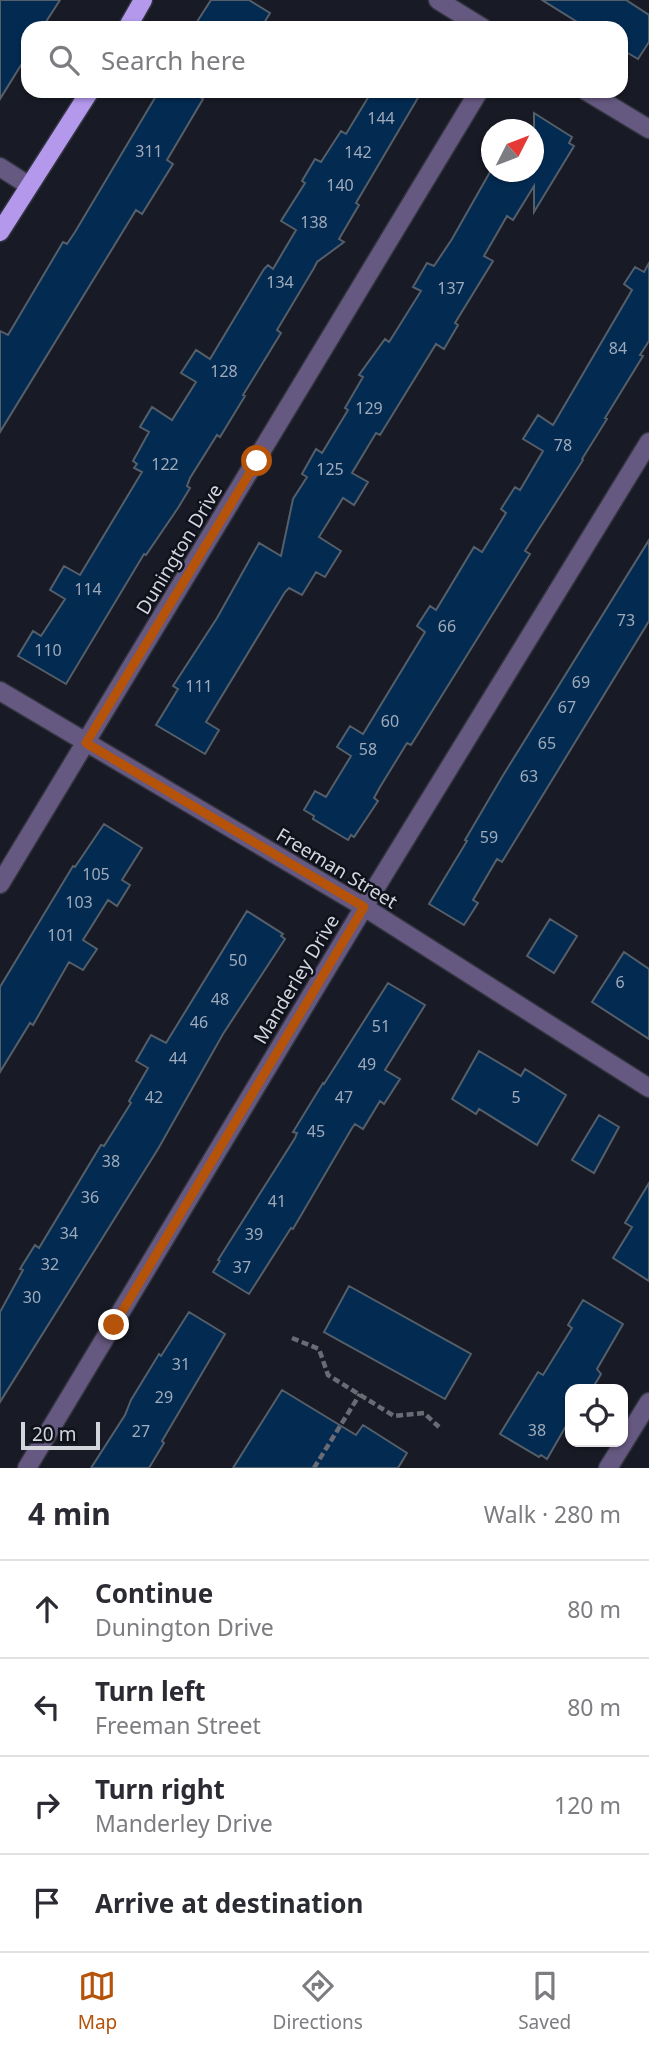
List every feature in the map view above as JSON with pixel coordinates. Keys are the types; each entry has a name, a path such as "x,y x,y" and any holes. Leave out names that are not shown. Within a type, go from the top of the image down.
{"main road":[{"path":"131,21 144,0"},
{"path":"0,232 85,98"}],"street":[{"path":"438,0 472,21"},
{"name":"Dunington Drive","path":"0,884 476,98"},
{"path":"598,98 649,129"},
{"path":"0,167 28,185"},
{"name":"Manderley Drive","path":"27,1468 364,907 649,442"},
{"name":"Freeman Street","path":"0,691 364,907 649,1088"},
{"path":"608,1468 649,1402"}],"path":[{"path":"292,1338 319,1349 328,1375 394,1416 424,1413 439,1427"},
{"path":"314,1468 360,1394"}],"building":[{"path":"0,0 60,0 46,21 21,21 21,65 0,99"},
{"path":"211,0 249,0 270,13 265,21 198,21"},
{"path":"542,0 626,0 649,15 649,42 638,59 628,53 628,21 576,21"},
{"path":"155,98 203,99 167,160 173,164 142,214 136,210 0,432 0,331 8,335 63,242 67,244"},
{"path":"368,98 418,98 356,203 359,205 339,239 344,242 317,262 277,330 281,333 243,395 245,396 190,478 187,486 190,488 178,508 146,555 144,554 66,684 18,656 33,631 41,636 65,599 50,590 64,566 80,575 142,472 134,468 137,464 133,461 149,432 140,427 152,407 172,420 196,382 181,373 196,350 210,359 264,269 268,265 273,269 296,230 281,221 305,183 302,181 315,159 321,162 341,131 346,134"},
{"path":"544,119 572,137 569,143 574,146 534,212 534,186 513,220 507,216 484,256 493,261 455,323 458,325 444,349 436,344 380,435 376,433 352,473 368,482 354,505 343,498 319,537 341,551 325,577 316,572 302,595 289,588 285,592 206,722 219,730 205,754 156,725 178,689 173,686 217,618 259,543 281,556 293,499 307,477 302,474 316,449 322,453 348,410 345,408 363,377 359,375 385,339 389,342 421,291 413,287 427,263 434,266 484,182 544,182"},
{"path":"649,263 649,341 640,355 643,356 583,460 525,551 530,554 411,745 407,743 374,798 378,801 354,837 351,835 348,840 313,819 314,816 304,810 315,791 326,797 351,756 337,747 350,726 363,734 425,632 417,626 430,606 436,610 474,547 482,552 506,513 501,509 515,487 520,490 543,451 523,439 538,415 553,425 632,290 624,284 635,267 644,272"},
{"path":"649,540 649,621 502,862 497,859 473,900 478,903 464,925 429,904 502,777"},
{"path":"104,824 142,848 122,880 130,885 117,906 108,900 83,940 97,949 83,970 69,962 33,1025 30,1023 0,1072 0,987 73,866 75,867"},
{"path":"247,911 283,934 281,936 285,939 223,1034 158,1149 0,1402 0,1312 23,1270 20,1269 35,1245 39,1248 101,1145 104,1146 131,1103 129,1101 148,1068 136,1061 151,1035 166,1043"},
{"path":"550,919 577,936 554,973 527,956"},
{"path":"624,952 649,969 649,1039 592,1002"},
{"path":"388,983 425,1005 385,1070 400,1079 384,1104 380,1101 363,1129 355,1124 352,1128 293,1229 291,1228 249,1294 213,1272 220,1261 218,1260 295,1138 297,1133 293,1132 323,1083"},
{"path":"479,1051 521,1076 525,1069 566,1095 537,1145 479,1109 476,1114 452,1099"},
{"path":"599,1115 619,1127 594,1173 572,1160"},
{"path":"649,1183 649,1281 613,1258 632,1227 625,1223"},
{"path":"349,1286 471,1354 445,1399 324,1332"},
{"path":"583,1300 623,1324 597,1369 601,1374 595,1384 565,1384 565,1428 547,1459 500,1434 538,1372 543,1375 572,1328 568,1325"},
{"path":"189,1312 225,1334 149,1468 91,1468 159,1354 161,1356"},
{"path":"282,1390 356,1435 363,1425 407,1453 398,1468 233,1468"}],"route":[{"path":"114,1325 364,907 86,743 257,461"}]}
